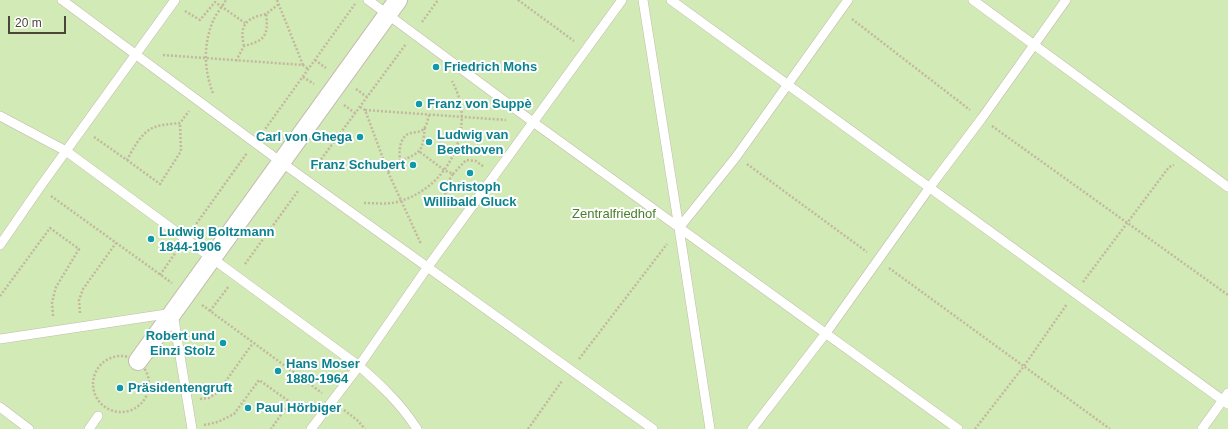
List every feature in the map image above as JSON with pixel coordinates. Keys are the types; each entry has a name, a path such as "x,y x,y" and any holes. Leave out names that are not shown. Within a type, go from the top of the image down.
{"street":[{"path":"138,360 398,0"}],"lane":[{"path":"62,0 427,268 653,429"},
{"path":"368,0 533,122 958,429"},
{"path":"312,429 622,0"},
{"path":"642,0 680,228 710,429"},
{"path":"671,0 1226,399 1202,429"},
{"path":"680,228 736,157 848,0"},
{"path":"973,0 1228,187"},
{"path":"752,429 826,333 1066,0"},
{"path":"0,245 174,1"},
{"path":"0,116 66,151 359,366 387,391 417,429"},
{"path":"0,339 173,313 192,428"},
{"path":"0,407 29,429"},
{"path":"88,429 98,416"}],"path":[{"path":"226,0 213,20 208,35 205,58 207,75 227,122"},
{"path":"277,0 303,65 308,69"},
{"path":"210,311 438,0"},
{"path":"518,0 586,50"},
{"path":"174,1 200,20 215,1 245,23"},
{"path":"236,61 244,46 241,34 245,23 254,17 266,14 279,4"},
{"path":"840,11 982,118 1228,295"},
{"path":"244,46 256,43 266,34 268,26 266,14"},
{"path":"335,201 392,203 401,201 426,190 440,177 454,155 459,140 462,118 460,100 440,53"},
{"path":"136,54 303,65"},
{"path":"82,128 160,184 181,151 180,124 197,99"},
{"path":"360,107 365,110 533,122"},
{"path":"365,110 388,172 422,248 427,268"},
{"path":"388,172 400,160 414,156 420,152 423,145 425,127 429,115"},
{"path":"127,160 136,143 153,127 180,124"},
{"path":"400,160 402,140 408,134 419,132 425,127"},
{"path":"420,152 444,170 453,174"},
{"path":"736,157 1110,429"},
{"path":"467,213 452,204 446,197 444,191 453,174 466,160 470,159 476,161 495,174"},
{"path":"0,296 50,228 79,249 56,287 52,302 54,331"},
{"path":"528,429 570,370 680,228"},
{"path":"81,327 79,300 83,289 116,243"},
{"path":"188,402 209,398 218,392 253,343"},
{"path":"121,355 138,360 148,375 150,384 144,400 138,407 130,411 113,411 104,407 94,393 93,379 98,367 104,361 121,355"},
{"path":"192,428 218,422 234,414 259,380 290,402 270,429"},
{"path":"333,401 357,420 365,429"}],"green space":[{"name":"Zentralfriedhof","path":"0,0 1228,0 1228,429 0,429"}],"place":[{"name":"Friedrich Mohs","path":"436,67"},
{"name":"Franz von Suppè","path":"419,104"},
{"name":"Carl von Ghega","path":"360,137"},
{"name":"Ludwig van Beethoven","path":"429,142"},
{"name":"Franz Schubert","path":"413,165"},
{"name":"Christoph Willibald Gluck","path":"470,173"},
{"name":"Ludwig Boltzmann 1844-1906","path":"151,239"},
{"name":"Robert und Einzi Stolz","path":"223,343"},
{"name":"Hans Moser 1880-1964","path":"278,371"},
{"name":"Präsidentengruft","path":"120,388"},
{"name":"Paul Hörbiger","path":"248,408"}]}
